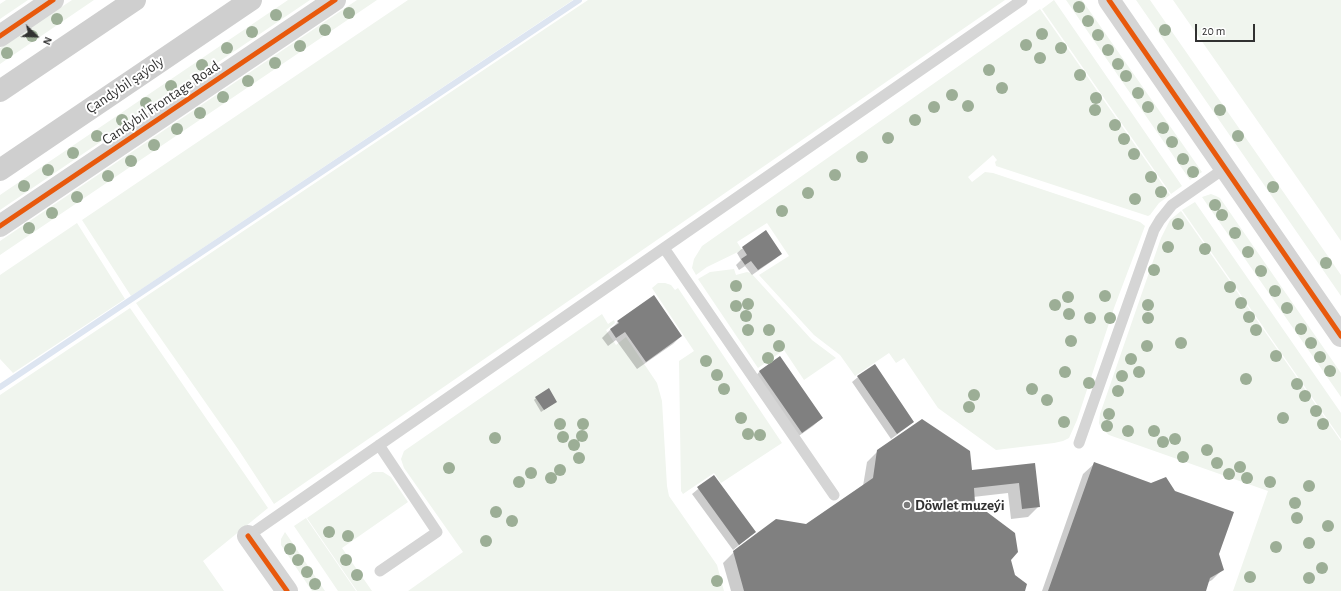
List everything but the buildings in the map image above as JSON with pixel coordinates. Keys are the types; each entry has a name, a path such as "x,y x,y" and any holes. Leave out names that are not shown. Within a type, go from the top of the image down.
{"main road":[{"path":"0,91 135,0"},
{"name":"Çandybil şaýoly","path":"0,170 251,0"}],"street":[{"path":"0,36 53,0"},
{"name":"Candybil Frontage Road","path":"0,226 335,0"},
{"path":"1109,0 1341,336"},
{"path":"248,536 287,591"}],"lane":[{"path":"248,536 1022,0"},
{"path":"1078,443 1154,230 1172,206 1225,168"},
{"path":"664,248 834,495"},
{"path":"379,445 438,532 380,571"}],"shaded area":[{"path":"6,0 28,0 0,19 0,4"},
{"path":"72,0 94,0 0,64 0,48"},
{"path":"288,0 310,0 0,210 0,195"},
{"path":"357,0 377,0 0,255 0,241"},
{"path":"408,0 573,0 131,296 82,220"},
{"path":"588,0 1005,0 274,504 238,449 136,303"},
{"path":"1054,0 1182,186 1171,194 1042,9"},
{"path":"1066,0 1082,0 1202,172 1190,180"},
{"path":"1136,0 1150,0 1341,275 1341,296"},
{"path":"1173,0 1341,0 1341,241 1319,209"},
{"path":"1040,9 1170,195 1159,203 1148,216 996,166 995,162 997,160 993,155 968,177 972,182 985,172 993,173 1140,222 1145,226 1114,308 1077,420 1069,438 1054,443 996,450 938,408 904,358 896,363 889,353 855,376 840,355 814,335 759,275 789,256 767,223 737,242 742,250 707,267 696,275 692,268 694,259 702,246"},
{"path":"1211,194 1220,198 1341,373 1341,397 1202,197"},
{"path":"1195,202 1341,413 1341,439 1182,210"},
{"path":"1181,211 1341,441 1341,591 1233,591 1268,491 1109,435 1101,428 1099,423 1100,414 1161,238 1170,220"},
{"path":"77,223 125,299 13,373 0,359 0,275"},
{"path":"734,269 736,275 747,272 751,273 812,340 836,358 804,380 784,350 758,368 698,279 710,272"},
{"path":"658,283 671,285 675,290 678,288 782,443 721,483 714,473 683,494 681,491 679,361 694,351 652,288"},
{"path":"130,308 268,508 203,561 224,591 0,591 0,395"},
{"path":"602,314 608,324 614,320 615,323 606,330 616,345 626,337 657,383 662,401 667,486 669,496 717,565 724,591 408,591 463,552 404,468 401,459 404,451"},
{"path":"373,472 383,472 391,477 408,502 342,548 372,591 357,591 307,518"},
{"path":"306,518 356,591 338,591 294,526"},
{"path":"285,532 325,591 312,591 281,545 281,539"}],"waterway":[{"path":"0,387 579,0"}],"cycle path":[{"path":"0,36 53,0"},
{"path":"0,226 335,0"},
{"path":"1109,0 1341,336"},
{"path":"248,536 287,591"}],"place":[{"name":"Döwlet muzeýi","path":"907,505"}]}
